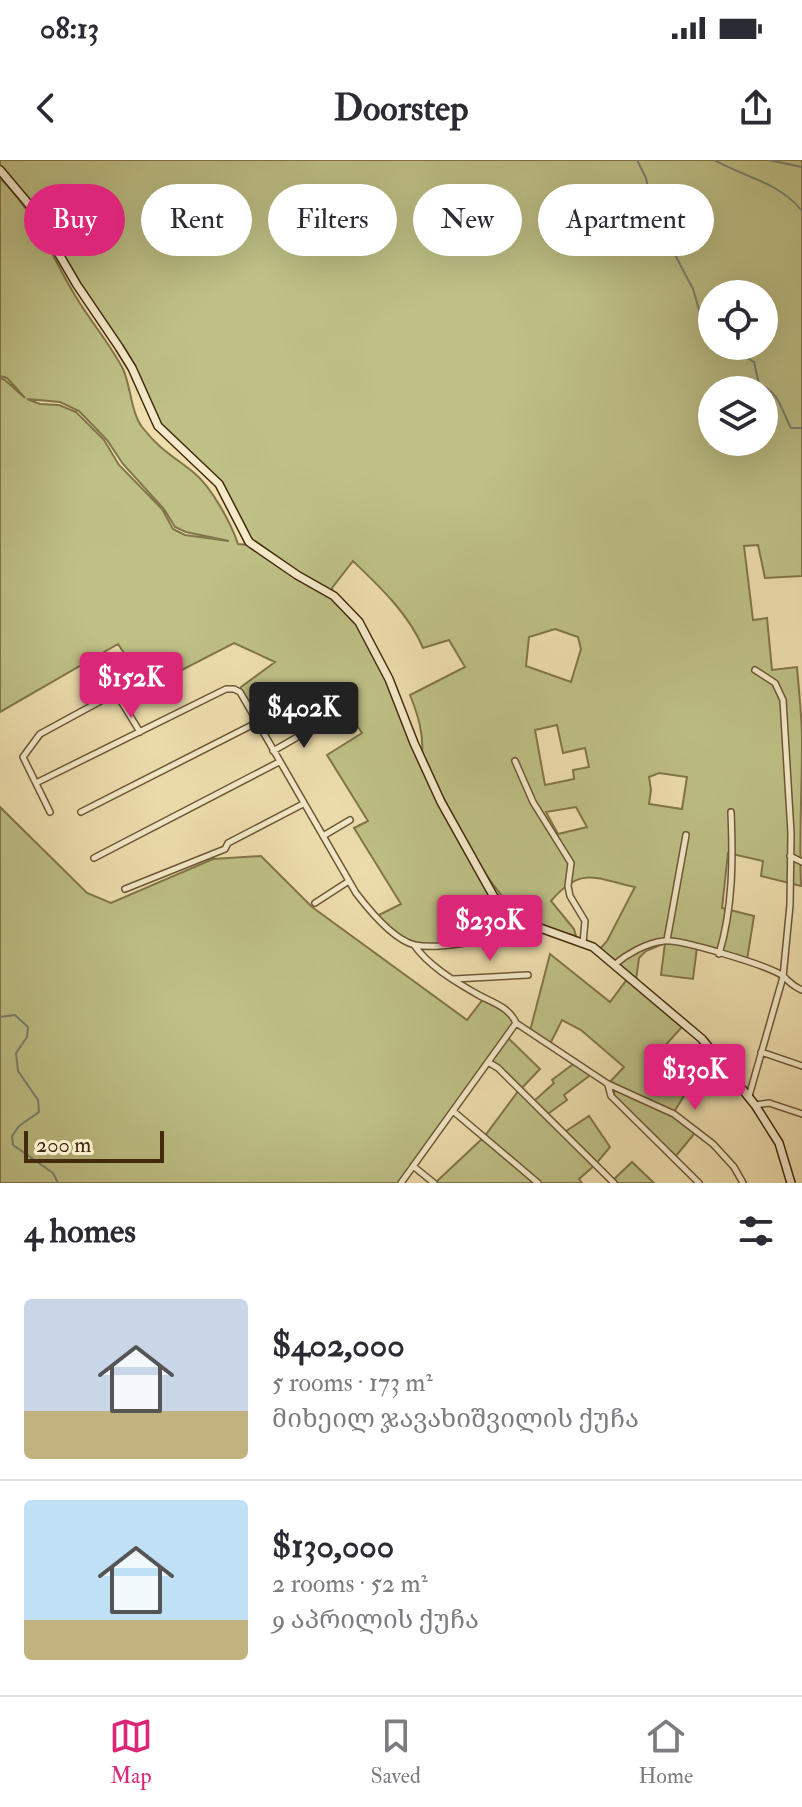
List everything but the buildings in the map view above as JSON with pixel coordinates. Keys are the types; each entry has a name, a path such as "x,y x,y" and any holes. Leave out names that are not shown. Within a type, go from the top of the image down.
{"main road":[{"path":"0,170 32,208 77,285 132,368 158,426 219,484 249,542 334,596 359,622 389,679 424,767 485,885 517,917 583,943 702,1039 755,1105 779,1143 791,1183"}],"street":[{"path":"749,1097 783,977 791,833 783,700 775,683 755,670"},
{"path":"36,783 226,689 240,692 349,881 375,917 414,945 425,959 507,1010 516,1023 608,1084 674,1114 713,1144 734,1167 743,1183"},
{"path":"50,812 23,757 40,734 111,697 121,701 140,732"},
{"path":"81,812 258,722"},
{"path":"273,751 320,724"},
{"path":"515,761 533,802 571,863 568,886 570,896 585,921 583,943"},
{"path":"94,858 279,762"},
{"path":"125,889 225,849 228,843 303,804"},
{"path":"719,954 727,929 733,855 731,812"},
{"path":"323,836 350,820"},
{"path":"667,940 686,835"},
{"path":"790,856 802,862"},
{"path":"315,903 349,881"},
{"path":"414,945 455,943 540,928"},
{"path":"614,965 626,955 667,940 695,944 767,968 802,990"},
{"path":"454,979 528,975"},
{"path":"401,1183 516,1023"},
{"path":"761,1052 802,1066"},
{"path":"488,1062 498,1068 614,1183"},
{"path":"608,1084 611,1096 699,1183"},
{"path":"755,1105 769,1103 802,1114"},
{"path":"453,1111 538,1183"},
{"path":"413,1166 434,1183"}],"green space":[{"path":"0,160 802,160 802,576 765,578 758,545 744,546 753,620 767,618 772,670 797,667 802,733 801,886 761,876 763,861 728,853 722,908 754,916 747,960 697,947 693,979 661,975 665,943 646,951 639,958 636,980 599,950 607,941 635,887 589,878 571,883 562,890 551,901 574,929 576,936 532,921 505,899 478,862 422,756 420,725 410,695 465,667 449,640 423,648 402,612 353,561 332,588 334,596 372,644 414,743 494,897 540,928 455,943 414,945 375,917 401,904 354,828 368,821 327,755 362,733 328,683 258,722 240,692 241,687 275,662 234,643 147,688 118,644 0,712 0,378 25,398 7,378 0,376 0,178 24,206 24,256 53,256 123,369 142,427 160,447 200,478 220,505 238,544 249,545 220,486 156,426 131,368 61,256 125,256 125,184 24,184 24,200 0,171","holes":["27,399 60,402 79,411 107,440 123,464 164,509 175,527 229,541 185,535 173,529 162,509 119,465 104,440 76,412 59,405 40,404","555,629 578,637 581,649 571,682 526,666 529,637","557,725 563,753 585,748 589,767 573,770 574,779 545,785 535,730","659,773 687,777 682,809 649,804 649,777","576,807 587,827 558,834 546,812"]},
{"path":"0,807 87,893 111,903 213,859 261,856 312,907 467,1020 484,998 495,1003 516,1023 507,1037 540,1069 520,1090 533,1102 554,1083 552,1080 576,1062 593,1073 564,1095 567,1100 545,1116 563,1133 589,1116 610,1147 579,1179 582,1183 435,1183 484,1137 519,1090 488,1062 401,1183 0,1183"},
{"path":"550,954 610,1002 628,978 682,1027 651,1061 693,1081 674,1112 608,1084 624,1067 581,1030 562,1020 550,1044 530,1031"},
{"path":"613,1088 668,1113 695,1133 675,1157 615,1098"},
{"path":"632,1162 654,1183 614,1183 612,1181"}],"waterway":[{"path":"637,160 646,178 651,205 693,289 698,306"},
{"path":"714,160 783,193 802,211"},
{"path":"769,160 802,167"},
{"path":"751,360 754,362 759,384 776,397 791,428 802,428"},
{"path":"0,1017 15,1015 28,1027 27,1037 16,1053 18,1071 38,1100 39,1112 19,1126 12,1136 13,1145 53,1173 58,1183"}]}
